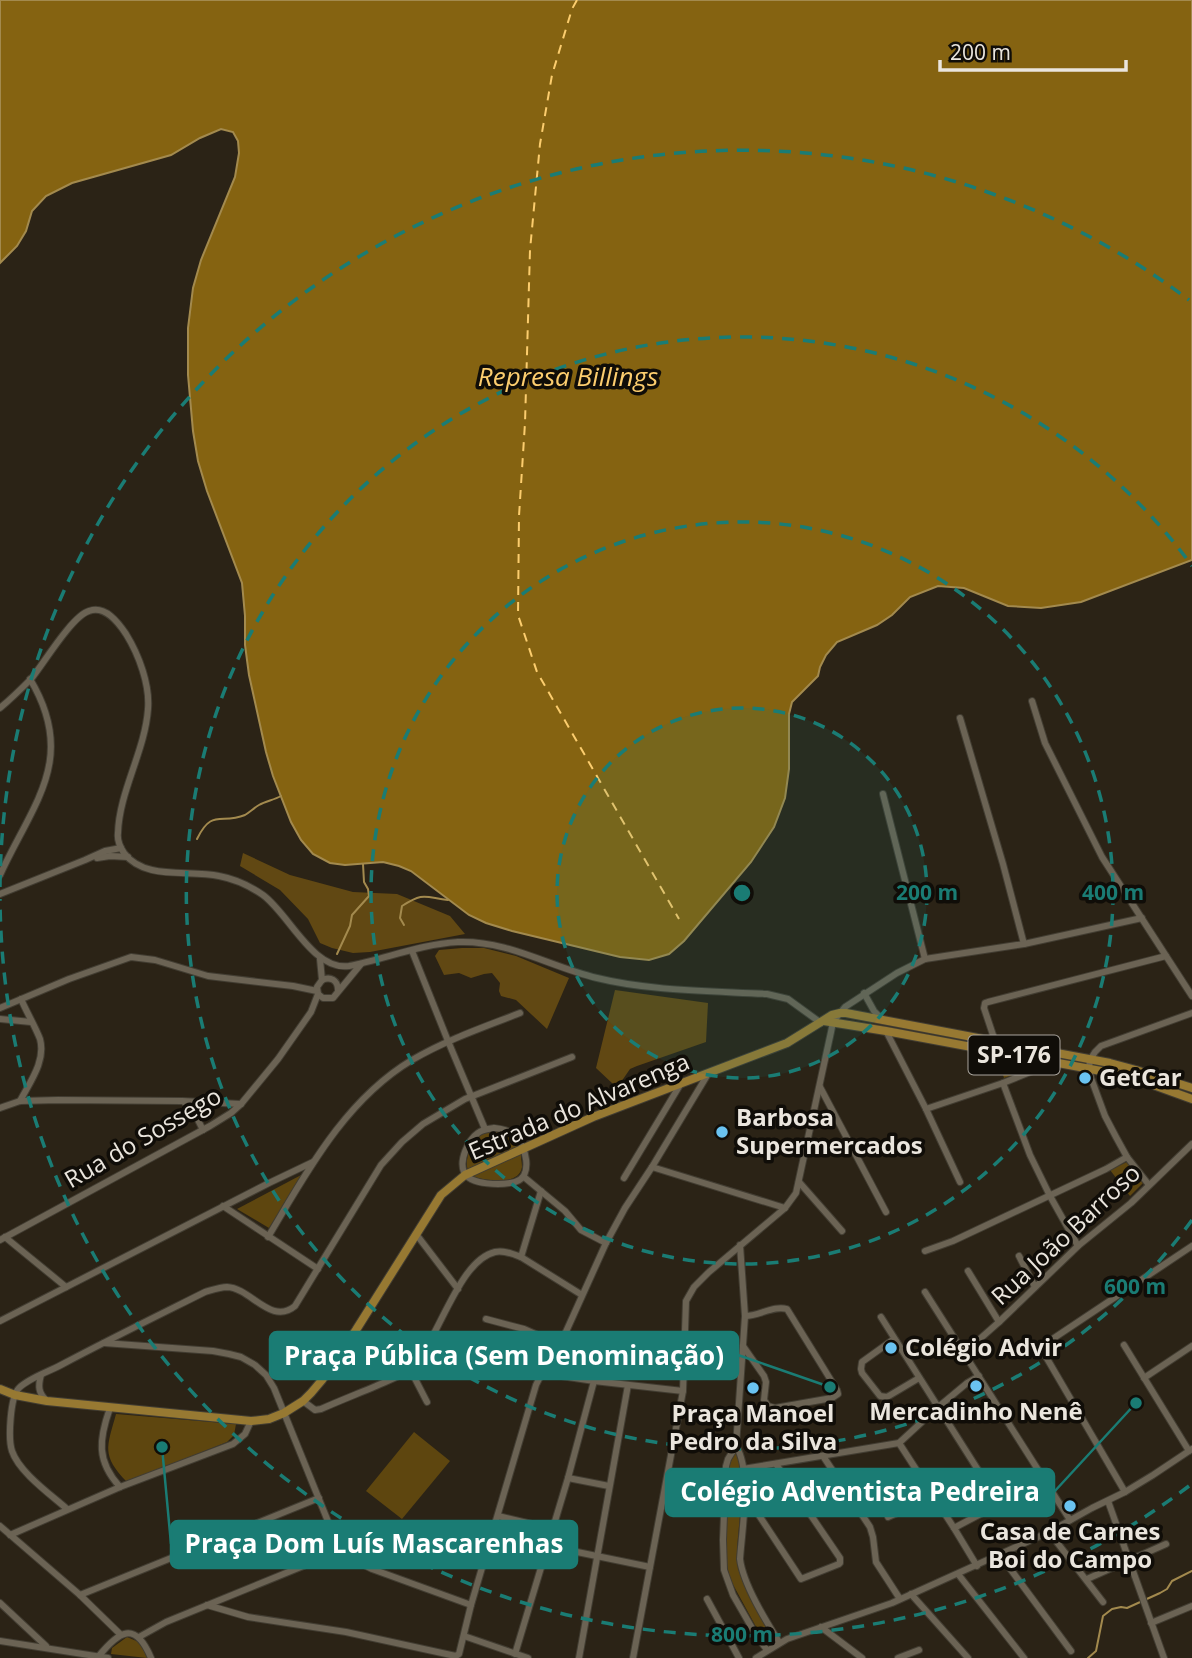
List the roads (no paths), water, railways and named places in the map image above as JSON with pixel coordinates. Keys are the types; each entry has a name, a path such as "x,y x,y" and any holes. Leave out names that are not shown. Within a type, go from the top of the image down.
{"main road":[{"name":"Estrada do Alvarenga","path":"0,1389 15,1395 47,1401 251,1421 269,1419 284,1413 303,1401 322,1380 441,1195 465,1175 593,1117 788,1043 826,1022 832,1015 840,1013"},
{"name":"SP-176","path":"840,1013 995,1041 1090,1064 1192,1098"},
{"name":"SP-176","path":"826,1022 1055,1062 1136,1070 1192,1088"}],"street":[{"path":"0,708 30,679 78,617 98,609 108,614 124,631 139,663 148,692 149,707 117,834 105,851"},
{"path":"0,875 45,783 50,766 51,729 46,710 30,679"},
{"path":"1032,701 1045,743 1102,857 1192,996"},
{"path":"960,718 1024,944"},
{"path":"883,794 925,959"},
{"path":"117,834 121,848 129,858"},
{"path":"0,894 105,851 121,848"},
{"path":"85,860 110,856 129,858 159,871 218,875 248,886 274,904 320,959 342,967 437,945 459,942 485,944 625,984 767,994 788,999 826,1022 820,1086 796,1193 785,1208 709,1272 689,1293 685,1314 682,1391 633,1658"},
{"name":"Estrada do Alvarenga","path":"840,1013 864,993 925,959 1024,944 1142,918"},
{"path":"412,951 485,1129"},
{"path":"995,1041 984,1008 985,1003 1166,956"},
{"path":"0,1008 131,957 155,960 208,976 293,986 319,987 330,978 338,986 338,990"},
{"name":"Rua do Sossego","path":"311,1012 319,987 320,959"},
{"path":"319,987 327,999 333,998 361,964"},
{"path":"864,993 874,1012 883,1020"},
{"path":"20,1101 37,1070 42,1051 21,999"},
{"name":"Rua do Sossego","path":"3,1239 231,1113 278,1059 311,1012 327,999"},
{"path":"268,1237 313,1162 346,1118 388,1076 448,1041 520,1013"},
{"path":"1149,1185 1127,1157 1105,1116 1090,1064 1101,1046 1192,1013"},
{"path":"0,1019 31,1022"},
{"path":"886,1031 960,1182"},
{"path":"67,1509 23,1469 13,1452 11,1426 15,1395 23,1385 205,1293 225,1287 244,1293 275,1312 284,1312 295,1306 381,1165 402,1142 423,1124 470,1097 572,1057"},
{"path":"926,1110 1055,1062"},
{"path":"207,1605 247,1617 346,1632 456,1656 459,1654 533,1395 542,1373 560,1345 606,1243 625,1208 708,1074"},
{"path":"1003,1083 1030,1155 1078,1246"},
{"path":"624,1178 680,1084"},
{"path":"820,1086 886,1212"},
{"path":"0,1108 20,1101 182,1101 241,1104"},
{"path":"182,1101 194,1112 203,1130"},
{"path":"501,1129 513,1133 524,1148 524,1177 514,1182 494,1184 474,1180 465,1175 465,1153 479,1131 501,1129"},
{"name":"Rua João Barroso","path":"965,1352 1078,1246 1131,1203 1192,1144"},
{"path":"925,1251 953,1241 1050,1196 1127,1157"},
{"path":"0,1321 313,1162"},
{"path":"652,1167 785,1208"},
{"path":"524,1177 565,1211 581,1230 606,1243"},
{"path":"799,1182 842,1231"},
{"path":"521,1258 541,1191"},
{"path":"223,1206 318,1269"},
{"path":"416,1234 458,1289"},
{"path":"3,1239 66,1287"},
{"path":"740,1245 745,1316 736,1446 726,1466 723,1554 727,1580 766,1650"},
{"path":"1125,1492 1042,1350 1043,1345 1192,1246"},
{"path":"303,1401 310,1408 321,1409 410,1369 468,1274 478,1263 495,1252 521,1258 582,1295"},
{"path":"1019,1256 1035,1287"},
{"path":"968,1271 999,1322"},
{"path":"925,1292 1070,1520"},
{"path":"743,1346 766,1382 765,1404 775,1408 832,1398 838,1394 787,1309 782,1307 745,1316"},
{"path":"881,1317 999,1503"},
{"path":"486,1319 524,1329 560,1345"},
{"path":"894,1339 862,1362 862,1373 883,1398 919,1378"},
{"path":"103,1343 213,1351 241,1357 254,1365 266,1375 274,1388 340,1551 372,1569 471,1605"},
{"path":"755,1658 792,1636 900,1600 1049,1532 1108,1502 1190,1450 1124,1345"},
{"path":"1144,1377 1192,1346"},
{"path":"410,1369 427,1402"},
{"path":"542,1373 682,1391"},
{"path":"41,1375 39,1393 47,1401"},
{"path":"743,1469 899,1443 937,1408 979,1376"},
{"path":"515,1654 594,1381"},
{"path":"579,1658 628,1385"},
{"path":"110,1408 103,1427 102,1454 104,1464 120,1487"},
{"path":"239,1440 240,1420"},
{"path":"10,1535 120,1487 239,1440 251,1421"},
{"path":"899,1443 977,1566"},
{"path":"736,1446 743,1469 741,1567 779,1642"},
{"path":"823,1456 870,1527 876,1562 900,1600"},
{"path":"743,1491 801,1579 840,1563 840,1558 776,1464"},
{"path":"568,1478 609,1486"},
{"path":"954,1528 1045,1480"},
{"path":"725,1490 743,1491"},
{"path":"888,1517 933,1497"},
{"path":"80,1595 319,1498"},
{"path":"1108,1502 1164,1658"},
{"path":"724,1510 744,1510"},
{"path":"498,1516 553,1529"},
{"path":"0,1526 80,1595 120,1634"},
{"path":"1049,1532 1103,1602"},
{"path":"1087,1579 1166,1544"},
{"path":"548,1546 650,1567"},
{"path":"139,1637 166,1622 340,1551"},
{"path":"1000,1555 1071,1651"},
{"path":"958,1574 1024,1658"},
{"path":"911,1594 968,1658"},
{"path":"706,1599 739,1658"},
{"path":"0,1603 48,1647"},
{"path":"1151,1623 1192,1606"},
{"path":"821,1627 862,1658"},
{"path":"98,1657 120,1634 130,1634 139,1637 151,1658"},
{"path":"464,1636 528,1658"},
{"path":"0,1641 108,1658"},
{"path":"898,1658 919,1650"}],"water":[{"name":"Represa Billings","path":"0,0 1192,0 1192,560 1081,602 1041,608 1008,606 964,588 938,586 910,597 877,625 837,642 826,655 818,676 792,702 789,714 789,769 785,798 774,827 751,862 684,941 669,954 649,960 620,957 512,931 469,915 411,871 399,866 383,862 345,865 330,863 313,854 301,840 273,776 249,675 242,583 207,491 193,431 188,375 188,328 193,288 201,260 235,177 238,141 233,132 221,129 171,155 72,183 46,196 32,211 26,231 17,246 0,263"}],"waterway":[{"path":"197,839 202,829 212,820 237,818 281,796"},
{"path":"337,954 352,915 369,896 364,882 363,864"},
{"path":"404,925 400,918 402,906 409,902 424,897 448,900"},
{"path":"1088,1658 1096,1651 1103,1616 1112,1609 1127,1608 1160,1593 1167,1589 1172,1581 1192,1571"}],"place":[{"name":"GetCar","path":"1085,1078"},
{"name":"Barbosa Supermercados","path":"722,1132"},
{"name":"Colégio Advir","path":"891,1348"},
{"name":"Mercadinho Nenê","path":"976,1386"},
{"name":"Praça Pública (Sem Denominação)","path":"830,1387"},
{"name":"Praça Manoel Pedro da Silva","path":"753,1388"},
{"name":"Colégio Adventista Pedreira","path":"1136,1403"},
{"name":"Praça Dom Luís Mascarenhas","path":"162,1447"},
{"name":"Casa de Carnes Boi do Campo","path":"1070,1506"}]}
